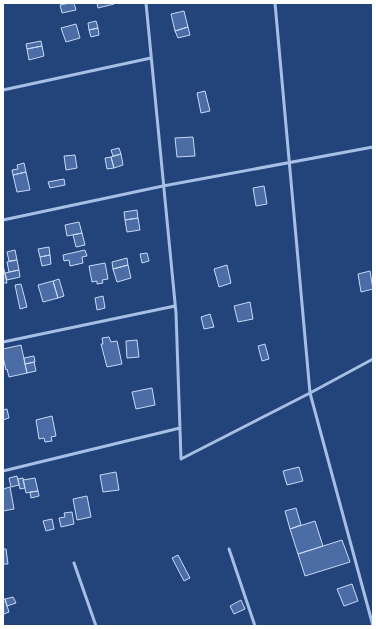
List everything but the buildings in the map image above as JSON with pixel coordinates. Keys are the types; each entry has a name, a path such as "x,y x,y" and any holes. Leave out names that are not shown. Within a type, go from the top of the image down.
{"lane":[{"path":"146,3 175,306 181,459 373,359"},
{"path":"275,3 310,393 373,626"},
{"path":"3,90 151,58"},
{"path":"3,220 163,186 373,147"},
{"path":"3,342 175,306"},
{"path":"3,471 180,428"},
{"path":"230,549 255,626"},
{"path":"74,563 96,626"}]}
